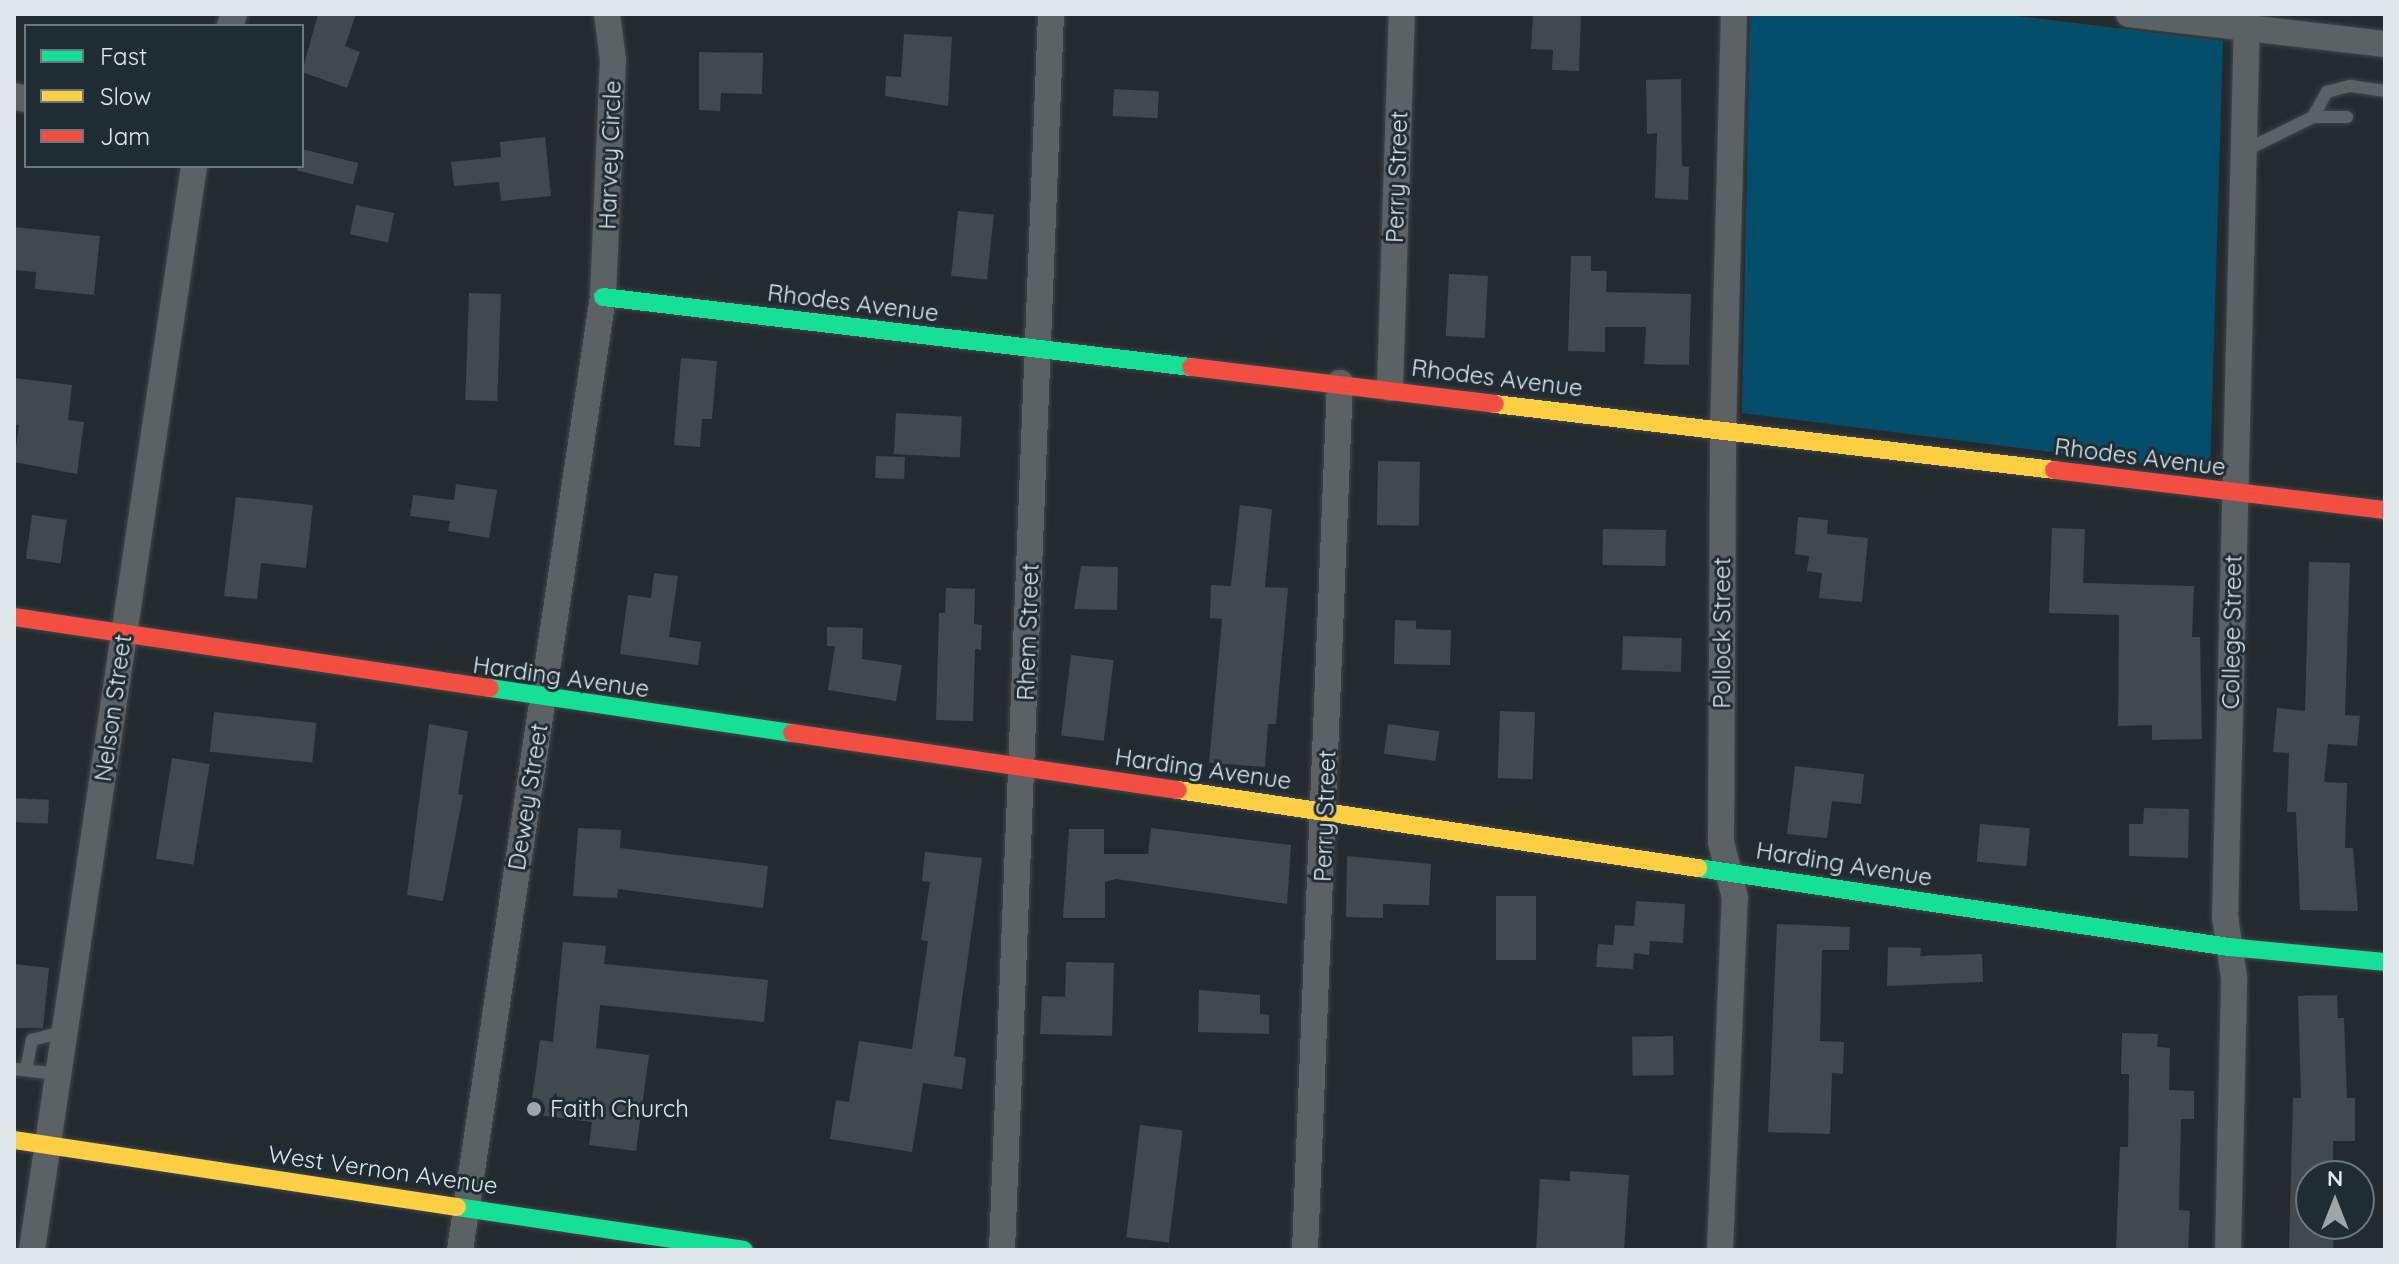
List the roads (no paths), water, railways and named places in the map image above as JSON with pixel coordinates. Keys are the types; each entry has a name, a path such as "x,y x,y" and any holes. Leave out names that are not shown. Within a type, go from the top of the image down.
{"street":[{"name":"Harvey Circle","path":"603,297 613,60 607,14"},
{"name":"Rhem Street","path":"1002,1250 1051,14"},
{"name":"Perry Street","path":"1390,388 1402,14"},
{"name":"Pollock Street","path":"1720,1250 1735,898 1721,842 1723,431 1734,14"},
{"path":"2129,14 2247,21 2385,44"},
{"name":"College Street","path":"2228,1250 2234,977 2225,901 2247,21"},
{"name":"Nelson Street","path":"32,1250 194,168"},
{"name":"Rhodes Avenue","path":"603,297 1040,350 1390,388 2385,510"},
{"name":"Dewey Street","path":"460,1250 603,297"},
{"name":"Perry Street","path":"1305,1250 1326,811 1340,383"},
{"name":"Harding Avenue","path":"14,617 543,699 1728,870 2229,947 2385,962"},
{"name":"West Vernon Avenue","path":"14,1140 744,1250"}],"lane":[{"path":"2313,117 2327,92 2350,86 2385,91"},
{"path":"2244,151 2313,117 2347,117"},
{"path":"58,1074 20,1069 32,1040 65,1031"}],"place":[{"name":"Faith Church","path":"534,1109"}]}
